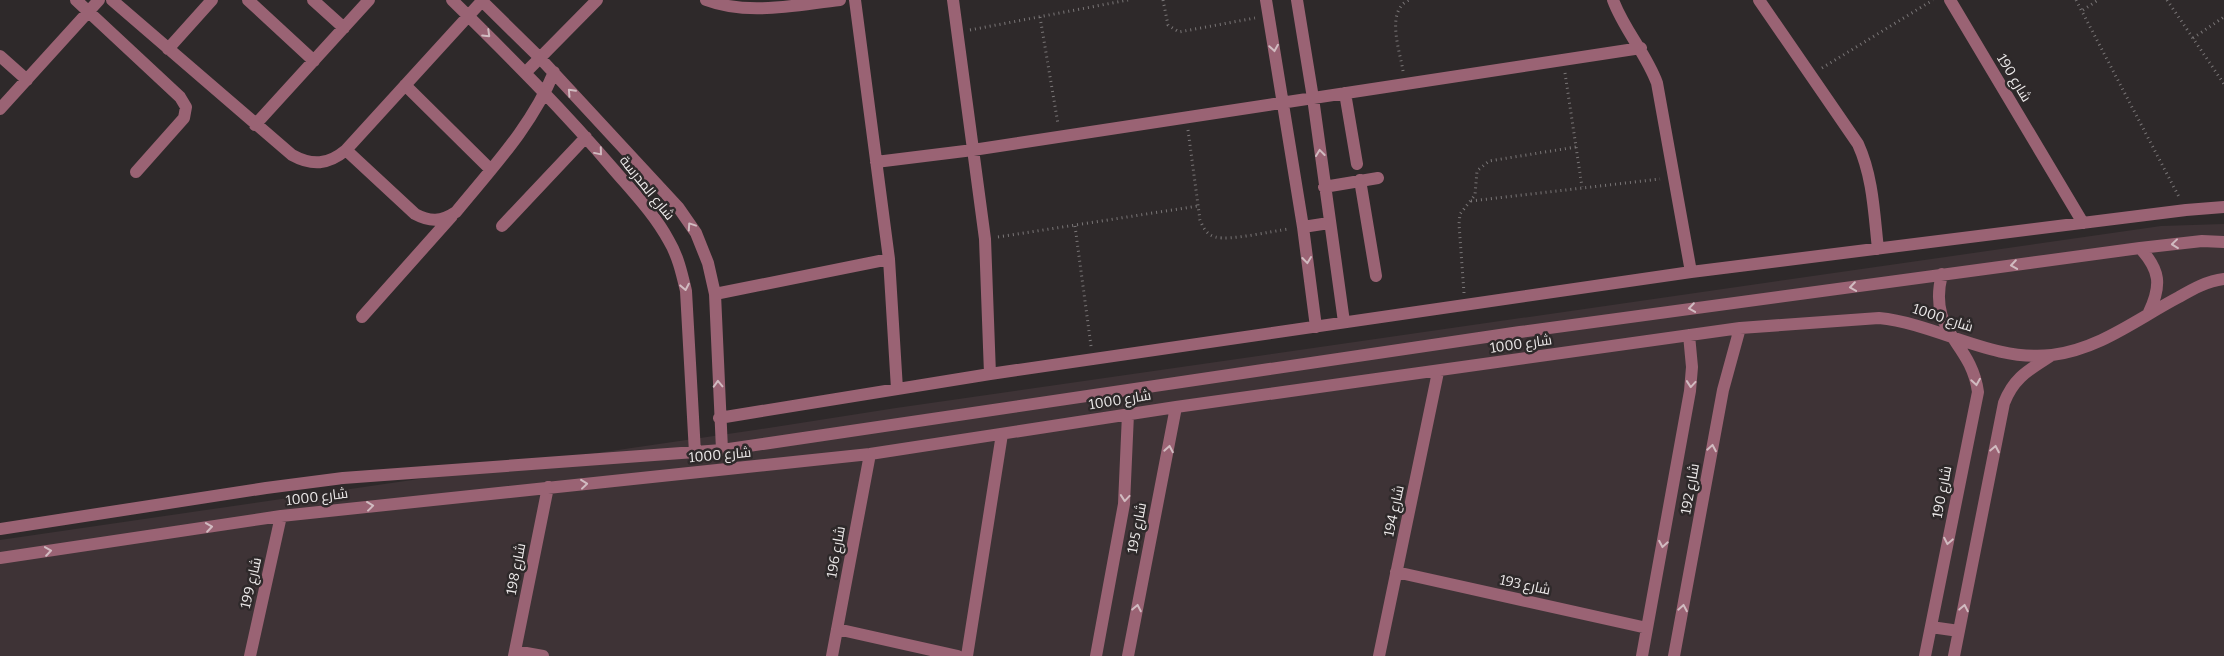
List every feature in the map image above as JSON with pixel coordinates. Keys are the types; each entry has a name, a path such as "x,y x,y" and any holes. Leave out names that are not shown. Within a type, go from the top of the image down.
{"street":[{"path":"76,0 180,97 186,107 184,118 136,172"},
{"path":"0,109 99,0"},
{"path":"112,0 292,155 302,161 314,163 326,162 337,158 346,150 482,1"},
{"path":"168,49 212,0"},
{"path":"248,0 314,60"},
{"path":"313,0 344,28"},
{"path":"255,125 369,0"},
{"name":"شارع المدرسة","path":"452,0 526,72 586,137 655,219 669,241 680,266 686,291 695,453"},
{"path":"526,72 598,0"},
{"path":"706,0 723,7 740,9 840,0"},
{"path":"855,0 889,259 897,389"},
{"path":"953,0 985,239 990,374"},
{"path":"1266,0 1303,227 1316,326"},
{"path":"1297,0 1313,98 1344,322"},
{"path":"1613,0 1628,30 1641,48 1657,83 1676,178 1691,272"},
{"name":"شارع 190","path":"1950,0 2083,223"},
{"name":"شارع المدرسة","path":"482,1 554,72 678,207 696,233 708,263 715,294 719,418 722,450"},
{"path":"1766,2 1811,75 1858,144 1870,178 1878,249"},
{"path":"876,162 973,150 1641,48"},
{"path":"0,56 27,80"},
{"path":"362,317 456,212 523,130 546,93 554,72"},
{"path":"405,85 491,170"},
{"path":"1345,93 1357,164"},
{"path":"502,226 586,137"},
{"path":"346,150 415,214 424,219 436,221 456,212"},
{"path":"1324,187 1378,178"},
{"path":"1360,180 1376,276"},
{"path":"719,418 990,374 1691,272 2186,210 2224,208"},
{"path":"1303,227 1330,223"},
{"name":"شارع 1000","path":"0,529 343,478 722,450 1520,332 2140,248 2202,242 2224,242"},
{"path":"2140,248 2152,261 2158,278 2157,296 2149,312"},
{"path":"715,294 889,259"},
{"name":"شارع 190","path":"1925,656 1978,392 1975,375 1943,325 1938,309 1937,291 1942,274"},
{"name":"شارع 1000","path":"0,558 281,516 870,454 1176,407 1438,372 1740,328 1879,318 1901,320 1922,326 1953,339 1998,351 2028,355 2052,355 2082,348 2107,339 2149,312 2203,284 2224,279"},
{"name":"شارع 192","path":"1674,656 1723,390 1740,328"},
{"name":"شارع 192","path":"1642,656 1690,391 1692,367 1689,335"},
{"path":"1954,656 2004,403 2010,389 2022,374 2052,355"},
{"name":"شارع 194","path":"1379,656 1438,372"},
{"name":"شارع 195","path":"1128,656 1176,407"},
{"name":"شارع 195","path":"1096,656 1124,504 1128,414"},
{"path":"967,656 1002,434"},
{"name":"شارع 196","path":"832,656 870,454"},
{"name":"شارع 198","path":"514,653 548,488"},
{"name":"شارع 199","path":"250,656 281,516"},
{"name":"شارع 193","path":"1396,572 1648,628"},
{"path":"1931,627 1959,631"},
{"path":"838,629 958,656"},
{"path":"514,653 543,656"}],"path":[{"path":"957,33 1128,0"},
{"path":"1163,0 1168,25 1179,32 1268,16"},
{"path":"1405,84 1395,20 1400,7 1409,0"},
{"path":"1811,75 1932,0"},
{"path":"2076,0 2083,10 2186,210"},
{"path":"2083,10 2098,0"},
{"path":"2167,0 2224,84"},
{"path":"1040,17 1060,137"},
{"path":"2193,38 2224,17"},
{"path":"1564,60 1582,188"},
{"path":"1186,117 1200,220 1204,230 1213,236 1224,238 1303,227"},
{"path":"1465,305 1459,224 1460,214 1475,195 1477,171 1489,161 1576,148"},
{"path":"1471,201 1676,178"},
{"path":"985,239 1198,206"},
{"path":"1075,226 1092,359"}],"shaded area":[{"path":"2224,224 2224,656 0,656 0,540 896,408 2161,226"}]}
